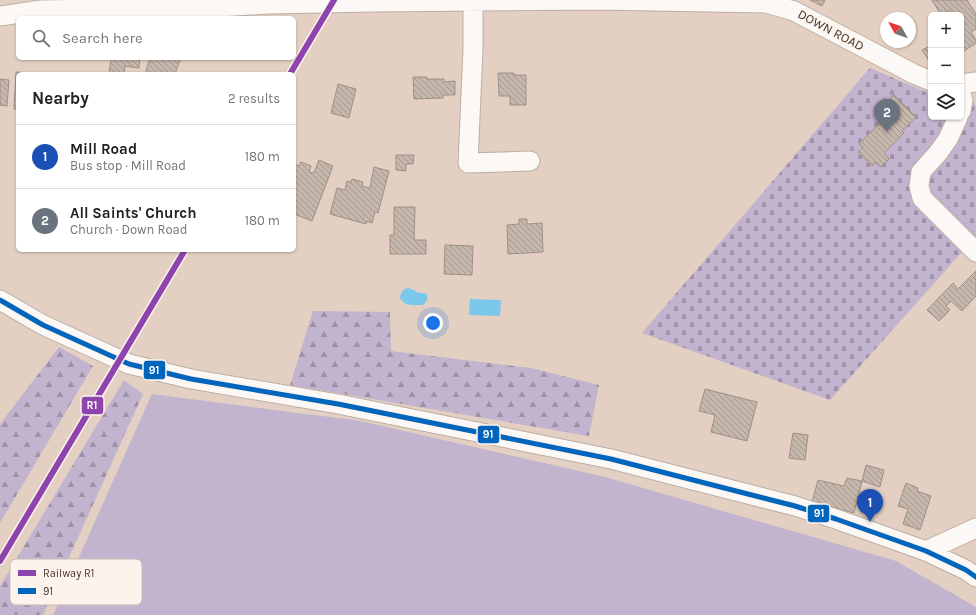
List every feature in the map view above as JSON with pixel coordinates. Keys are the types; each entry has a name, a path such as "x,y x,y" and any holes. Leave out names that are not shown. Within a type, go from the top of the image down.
{"street":[{"name":"DOWN ROAD","path":"0,16 79,5 597,0 766,3 794,11 914,74 928,80"},
{"path":"473,1 473,49 468,163 530,161"},
{"path":"964,84 976,82"},
{"path":"957,120 948,139 921,172 919,186 922,198 976,252"},
{"path":"0,300 43,325 128,364 191,379 338,404 611,459 795,506 926,551 966,570 976,577"},
{"path":"926,551 976,528"}],"green space":[{"path":"870,68 928,93 928,120 964,120 964,102 973,101 976,107 976,241 975,240 962,252 830,400 642,333"},
{"path":"313,311 390,312 391,351 531,368 599,385 589,436 290,385"},
{"path":"59,347 93,366 0,523 0,424"},
{"path":"124,380 143,394 68,559 16,559"},
{"path":"152,394 356,420 605,477 896,561 976,607 976,615 53,615 57,605 142,605 142,559 78,559"},
{"path":"10,569 10,605 48,605 43,615 0,615 0,586"}],"water":[{"path":"408,288 416,292 427,294 427,300 423,305 410,305 402,301 400,298 402,292"},
{"path":"470,299 501,300 500,316 469,315"}],"building":[{"path":"810,0 825,0 822,6"},
{"path":"932,0 967,0 976,14 976,29 971,32 976,40 976,43 964,51 964,12 951,12 950,10 946,12 939,12"},
{"path":"928,47 928,59 922,50"},
{"path":"111,60 140,60 139,68 125,66 124,72 109,72"},
{"path":"149,60 180,60 176,72 146,72"},
{"path":"16,72 16,109 14,109"},
{"path":"498,73 526,75 526,105 510,105 510,96 499,96"},
{"path":"413,77 444,79 444,82 455,81 455,95 443,95 443,98 414,99"},
{"path":"0,79 9,80 7,106 0,105"},
{"path":"338,84 356,89 349,118 331,113"},
{"path":"894,95 916,117 902,131 904,133 884,153 889,159 881,167 875,162 872,166 858,152 863,147 859,144 885,118 878,111"},
{"path":"396,155 414,155 413,164 406,164 406,171 396,170"},
{"path":"319,160 333,166 312,221 296,215 296,165 299,166 301,162 311,166 309,172 314,173"},
{"path":"374,167 389,171 378,213 375,212 372,223 367,221 366,224 330,214 337,188 345,190 347,181 351,182 352,179 363,182 362,186 370,188"},
{"path":"394,207 415,207 414,240 426,240 426,254 390,254 390,235 394,235"},
{"path":"519,219 527,219 527,224 542,223 543,252 508,254 507,225 519,224"},
{"path":"445,245 473,246 472,275 444,274"},
{"path":"976,271 976,296 962,311 951,301 946,306 950,310 939,321 927,310 953,283 958,289"},
{"path":"705,389 757,402 747,441 711,432 715,415 699,411"},
{"path":"793,433 808,435 805,460 789,458"},
{"path":"866,465 884,470 880,487 862,481"},
{"path":"847,478 862,481 854,513 812,502 818,480 844,486"},
{"path":"906,483 918,488 917,491 931,496 920,530 903,524 908,509 898,506"}],"rail line":[{"name":"R1","path":"291,72 334,0"},
{"name":"R1","path":"0,561 184,252"}],"transit line":[{"name":"91","path":"0,300 43,325 129,364 191,379 338,404 611,459 795,506 836,519 926,551 966,570 976,577"}],"place":[{"name":"All Saints' Church","path":"887,132"},
{"name":"Mill Road","path":"870,522"}]}
